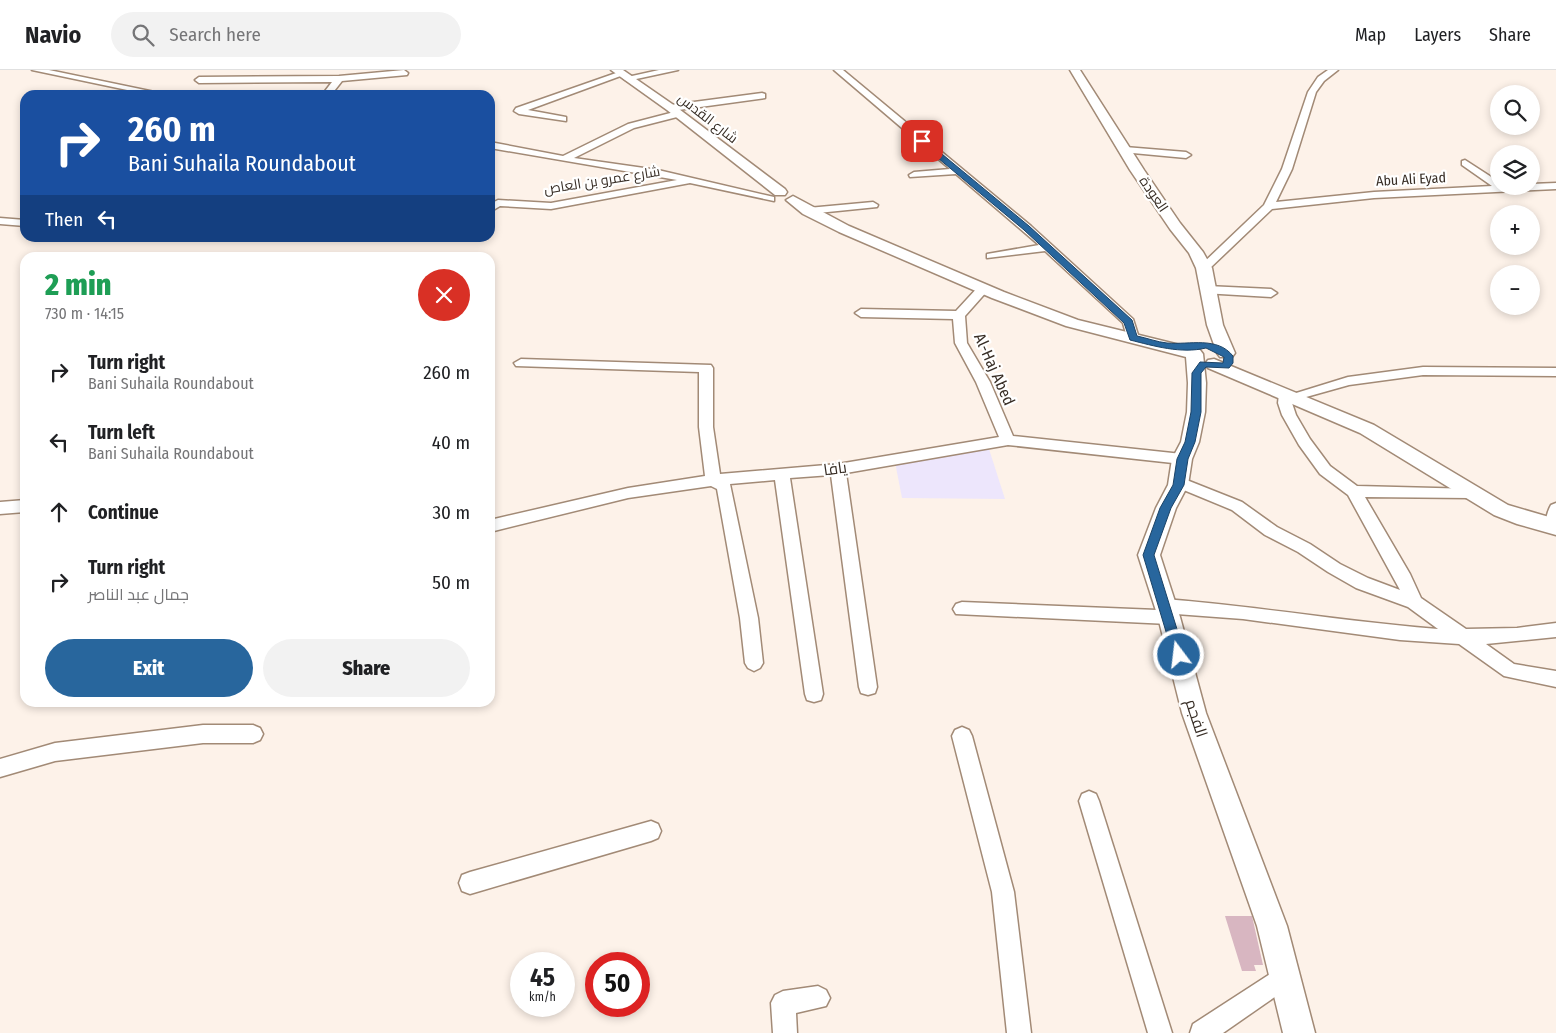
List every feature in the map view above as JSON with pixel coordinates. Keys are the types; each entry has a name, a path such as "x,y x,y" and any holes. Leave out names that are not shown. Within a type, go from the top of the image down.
{"main road":[{"name":"العودة","path":"1075,70 1175,226 1196,252 1204,268 1215,325 1208,357"},
{"name":"شارع القدس","path":"622,74 674,111 782,199"},
{"path":"782,199 886,249 988,292"},
{"path":"782,199 878,249 948,279 1072,323 1208,357 1254,380 1376,429 1492,500 1524,515 1555,521"},
{"path":"1208,357 1209,337 1215,325"},
{"name":"الفجم","path":"1208,357 1190,442 1149,555 1194,713 1272,926 1299,1033"},
{"path":"1287,393 1374,433 1470,493 1524,519 1555,521"}],"street":[{"path":"36,70 140,90"},
{"path":"563,119 519,110 622,74 674,70"},
{"path":"838,70 1047,247 1129,322 1133,338"},
{"path":"1204,268 1269,206 1287,168 1312,92 1322,79 1334,70"},
{"path":"199,80 339,79 404,73"},
{"path":"330,90 339,79"},
{"path":"564,159 630,126 674,111 762,96"},
{"path":"495,146 564,159 658,173 782,199"},
{"path":"1125,150 1186,155"},
{"path":"1465,163 1490,180"},
{"path":"914,175 957,171"},
{"name":"شارع عمرو بن العاص","path":"495,205 498,203 551,206 690,181"},
{"name":"Abu Ali Eyad","path":"1540,187 1556,186"},
{"name":"Abu Ali Eyad","path":"1269,206 1374,195 1490,189"},
{"path":"808,211 873,205"},
{"path":"0,221 20,222"},
{"path":"991,256 1047,247"},
{"path":"1207,290 1271,293"},
{"path":"861,313 959,315 988,292"},
{"name":"Al-Haj Abed","path":"959,315 961,343 982,382 1008,440"},
{"path":"521,363 706,368 706,427 713,480 724,486 750,618 754,663"},
{"path":"1414,602 1404,579 1354,491 1325,470 1311,453 1289,415 1285,403 1287,393 1423,371 1556,372"},
{"name":"يافا","path":"495,525 628,493 713,480 838,469 1008,440 1181,471"},
{"path":"838,469 868,686"},
{"path":"1181,471 1237,506 1271,531 1304,548 1334,568 1362,583 1414,602 1510,671 1556,679"},
{"path":"782,474 814,694"},
{"path":"1354,491 1470,493"},
{"path":"0,508 20,506"},
{"path":"962,609 1240,612 1400,633 1463,636 1522,636 1556,630"},
{"path":"0,768 55,752 203,734 253,734"},
{"path":"962,736 1003,892 1019,1033"},
{"path":"1089,801 1160,1033"},
{"path":"470,882 651,831"},
{"path":"1202,1033 1284,977"},
{"path":"785,1033 782,1003 818,998"}],"shaded area":[{"path":"989,449 1005,499 902,498 895,462"}],"building":[{"path":"1225,916 1252,916 1263,965 1254,965 1256,971 1242,971"}],"route":[{"path":"922,141 1027,228 1129,322 1133,338 1166,346 1196,347 1207,345 1226,352 1228,356 1229,360 1226,366 1211,363 1203,364 1196,373 1196,412 1190,442 1182,459 1178,485 1152,541 1149,555 1179,655"}]}
